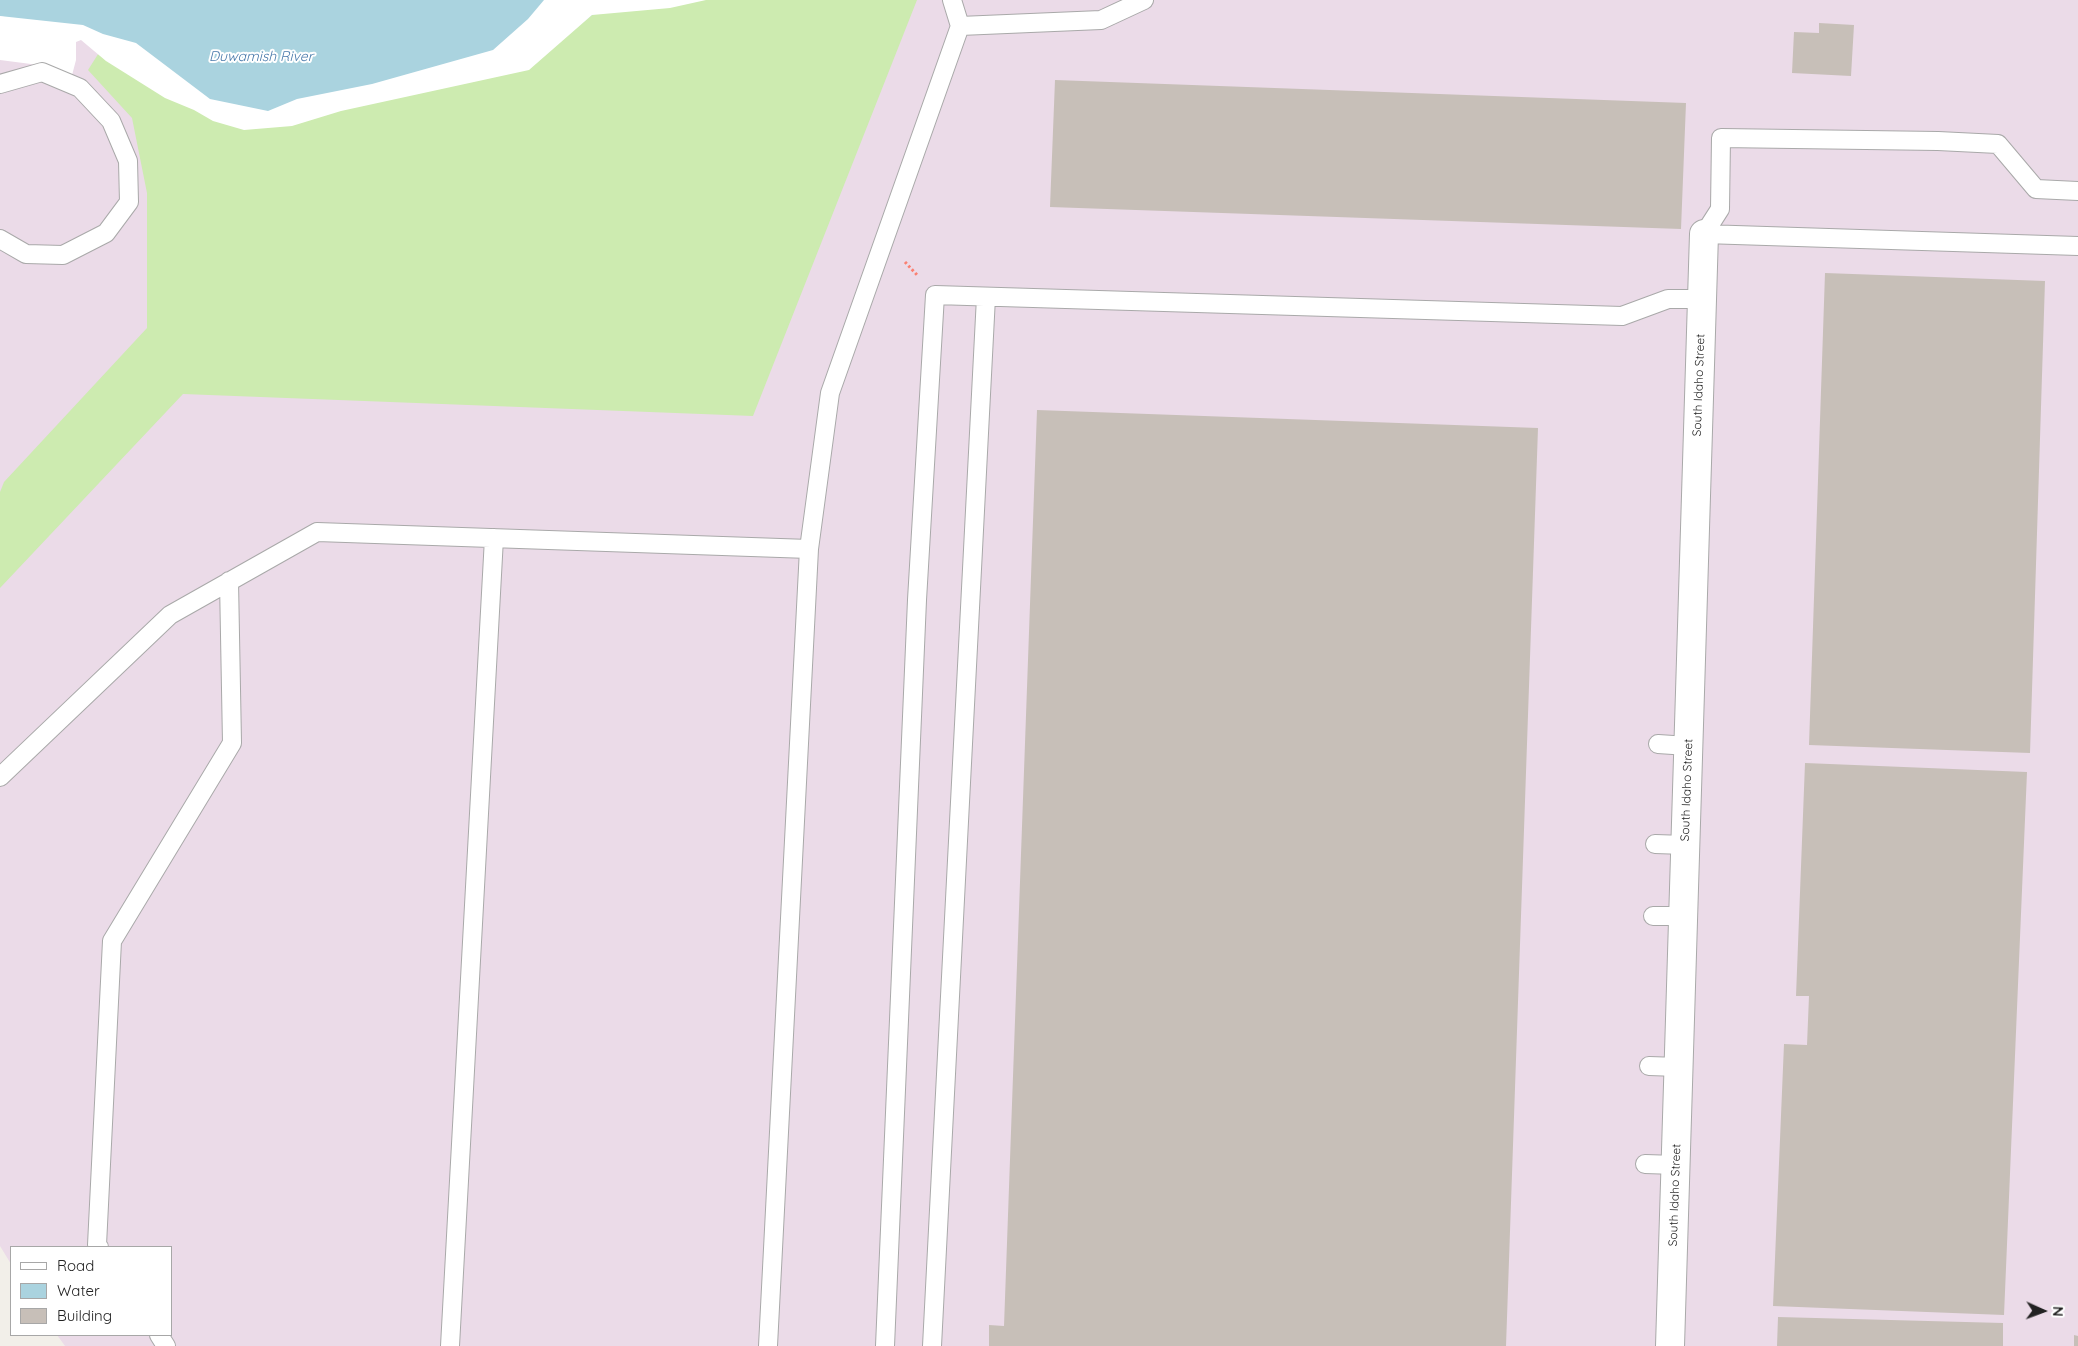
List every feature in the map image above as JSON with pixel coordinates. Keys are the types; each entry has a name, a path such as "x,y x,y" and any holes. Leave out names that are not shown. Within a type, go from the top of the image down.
{"street":[{"name":"South Idaho Street","path":"1670,1346 1704,234"}],"lane":[{"path":"768,1346 809,549 830,393 960,26 952,0"},
{"path":"960,26 1101,20 1144,0"},
{"path":"0,84 42,72 80,88 111,121 128,162 128,202 106,233 63,255 26,254 0,239"},
{"path":"1704,234 1720,209 1721,138 1938,141 1998,144 2036,189 2078,191"},
{"path":"1704,234 2078,246"},
{"path":"885,1346 917,610 935,295 1622,316 1668,298 1701,299"},
{"path":"932,1346 986,297"},
{"path":"0,777 170,615 317,532 809,549"},
{"path":"450,1346 494,538"},
{"path":"98,1246 112,941 232,743 229,581"},
{"path":"1658,744 1688,746"},
{"path":"1655,844 1685,846"},
{"path":"1653,916 1683,916"},
{"path":"1649,1066 1678,1067"},
{"path":"1645,1164 1676,1165"}],"path":[{"path":"885,240 935,295"}],"shaded area":[{"path":"647,0 2078,0 2078,1346 65,1346 58,1336 172,1336 172,1246 10,1246 10,1262 0,1246 0,16"}],"green space":[{"path":"647,0 917,0 753,416 183,394 0,588 0,492 4,482 147,328 147,193 132,118 88,70 107,40 592,15"}],"water":[{"name":"Duwamish River","path":"0,0 647,0 592,15 533,63 254,115 164,91 107,40 0,16"}],"pier":[{"path":"544,0 706,0 670,8 592,15 529,70 341,111 292,126 244,130 213,121 194,110 165,98 106,61 81,40 76,42 76,60 71,79 31,64 0,60 0,16 83,25 103,34 136,43 210,99 268,111 297,99 372,84 493,50 528,19"}],"building":[{"path":"1819,23 1854,25 1851,76 1792,73 1794,32 1819,33"},
{"path":"1055,80 1686,103 1681,229 1050,207"},
{"path":"1825,273 2045,281 2030,753 1809,745"},
{"path":"1037,410 1538,428 1506,1346 989,1346 989,1325 1004,1326"},
{"path":"1805,763 2027,772 2004,1315 1773,1306 1784,1044 1807,1045 1809,996 1796,996"},
{"path":"1778,1317 2003,1323 2003,1346 1777,1346"},
{"path":"2074,1335 2078,1336 2078,1346 2074,1346"}]}
